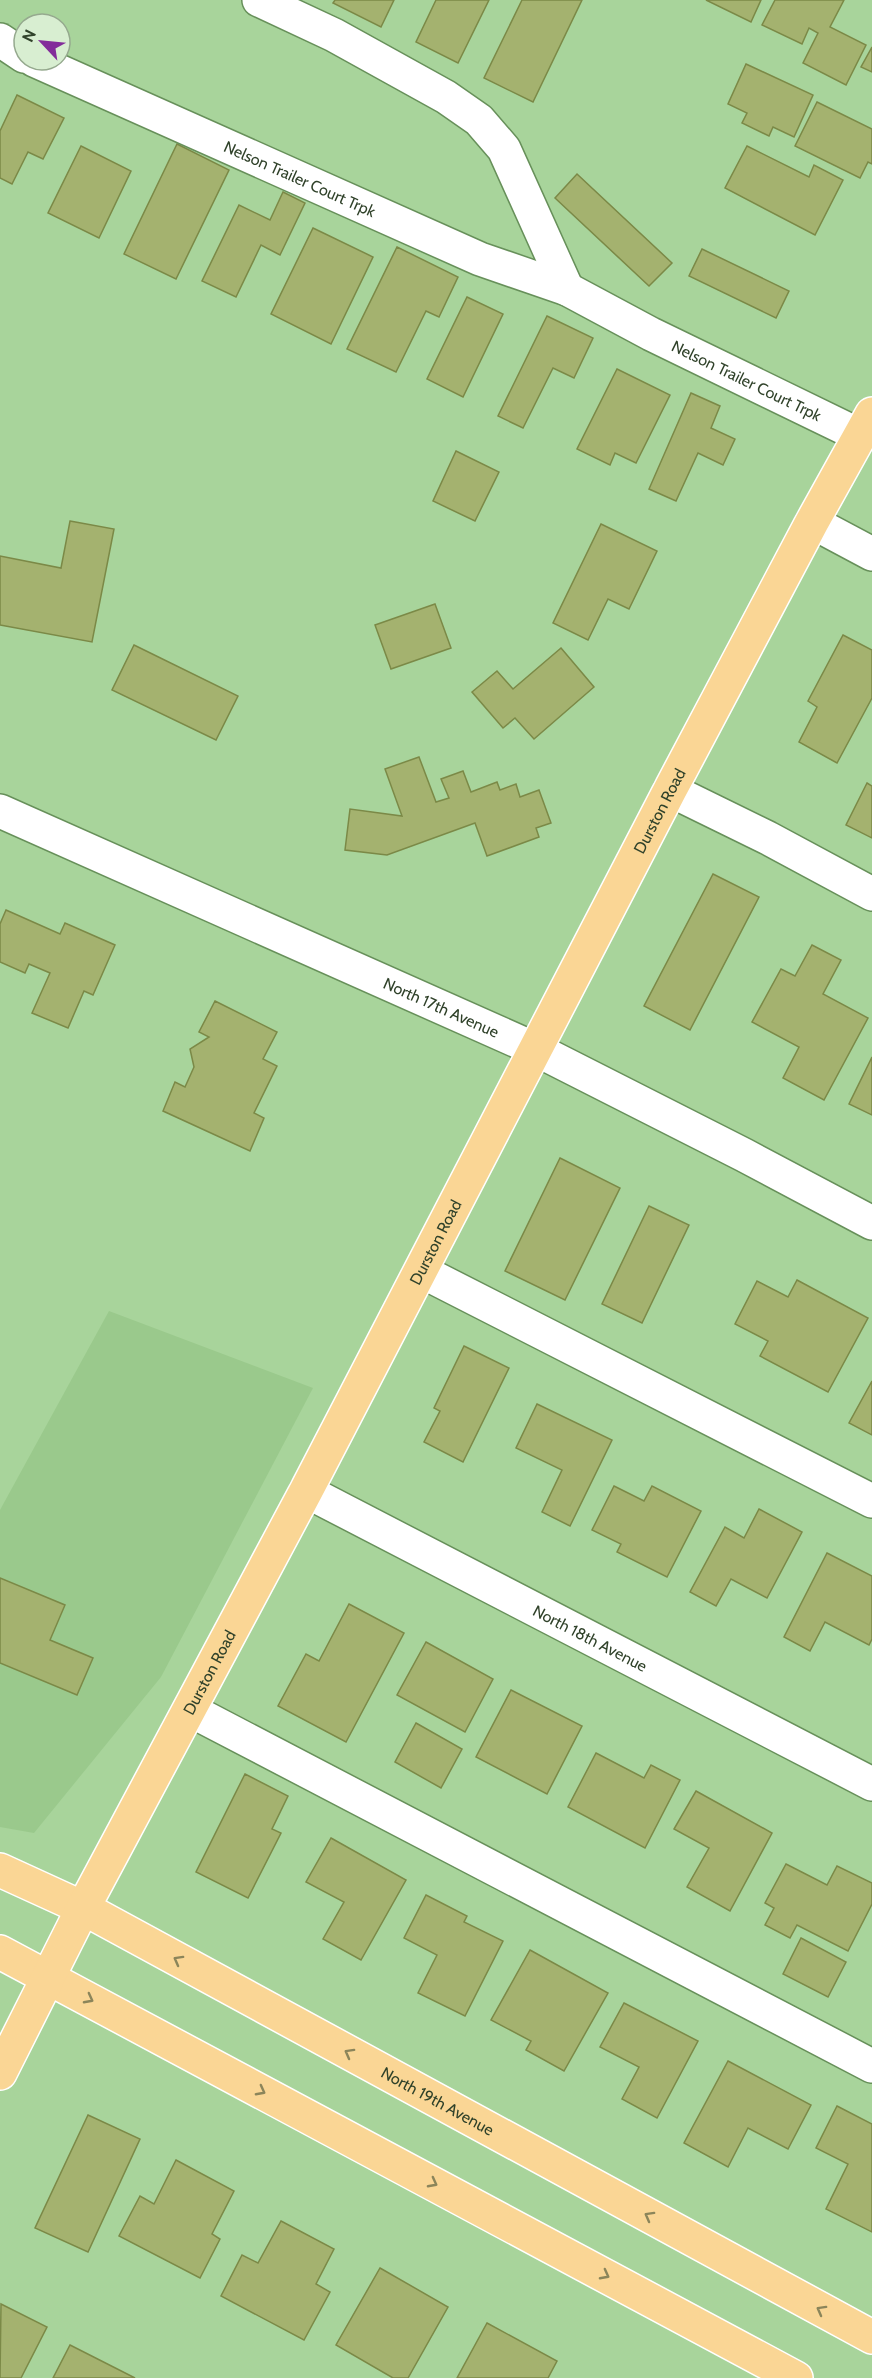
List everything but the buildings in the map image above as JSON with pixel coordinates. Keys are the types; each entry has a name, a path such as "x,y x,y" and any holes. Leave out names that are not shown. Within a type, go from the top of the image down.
{"main road":[{"name":"Durston Road","path":"0,2073 83,1908 306,1491 670,790 866,425"},
{"name":"North 19th Avenue","path":"0,1870 83,1908 872,2337"},
{"path":"0,1952 796,2378"}],"street":[{"path":"259,0 334,35 446,97 479,120 504,149 567,289"},
{"name":"Nelson Trailer Court Trpk","path":"61,72 480,259 567,289 651,334 866,425"},
{"path":"812,522 872,554"},
{"path":"670,790 768,838 872,894"},
{"name":"North 17th Avenue","path":"0,811 535,1049 744,1155 872,1224"},
{"path":"421,1271 872,1502"},
{"name":"North 18th Avenue","path":"306,1491 872,1784"},
{"path":"190,1710 872,2066"}],"shaded area":[{"path":"109,1311 313,1388 161,1677 34,1833 0,1827 0,1510"}]}
